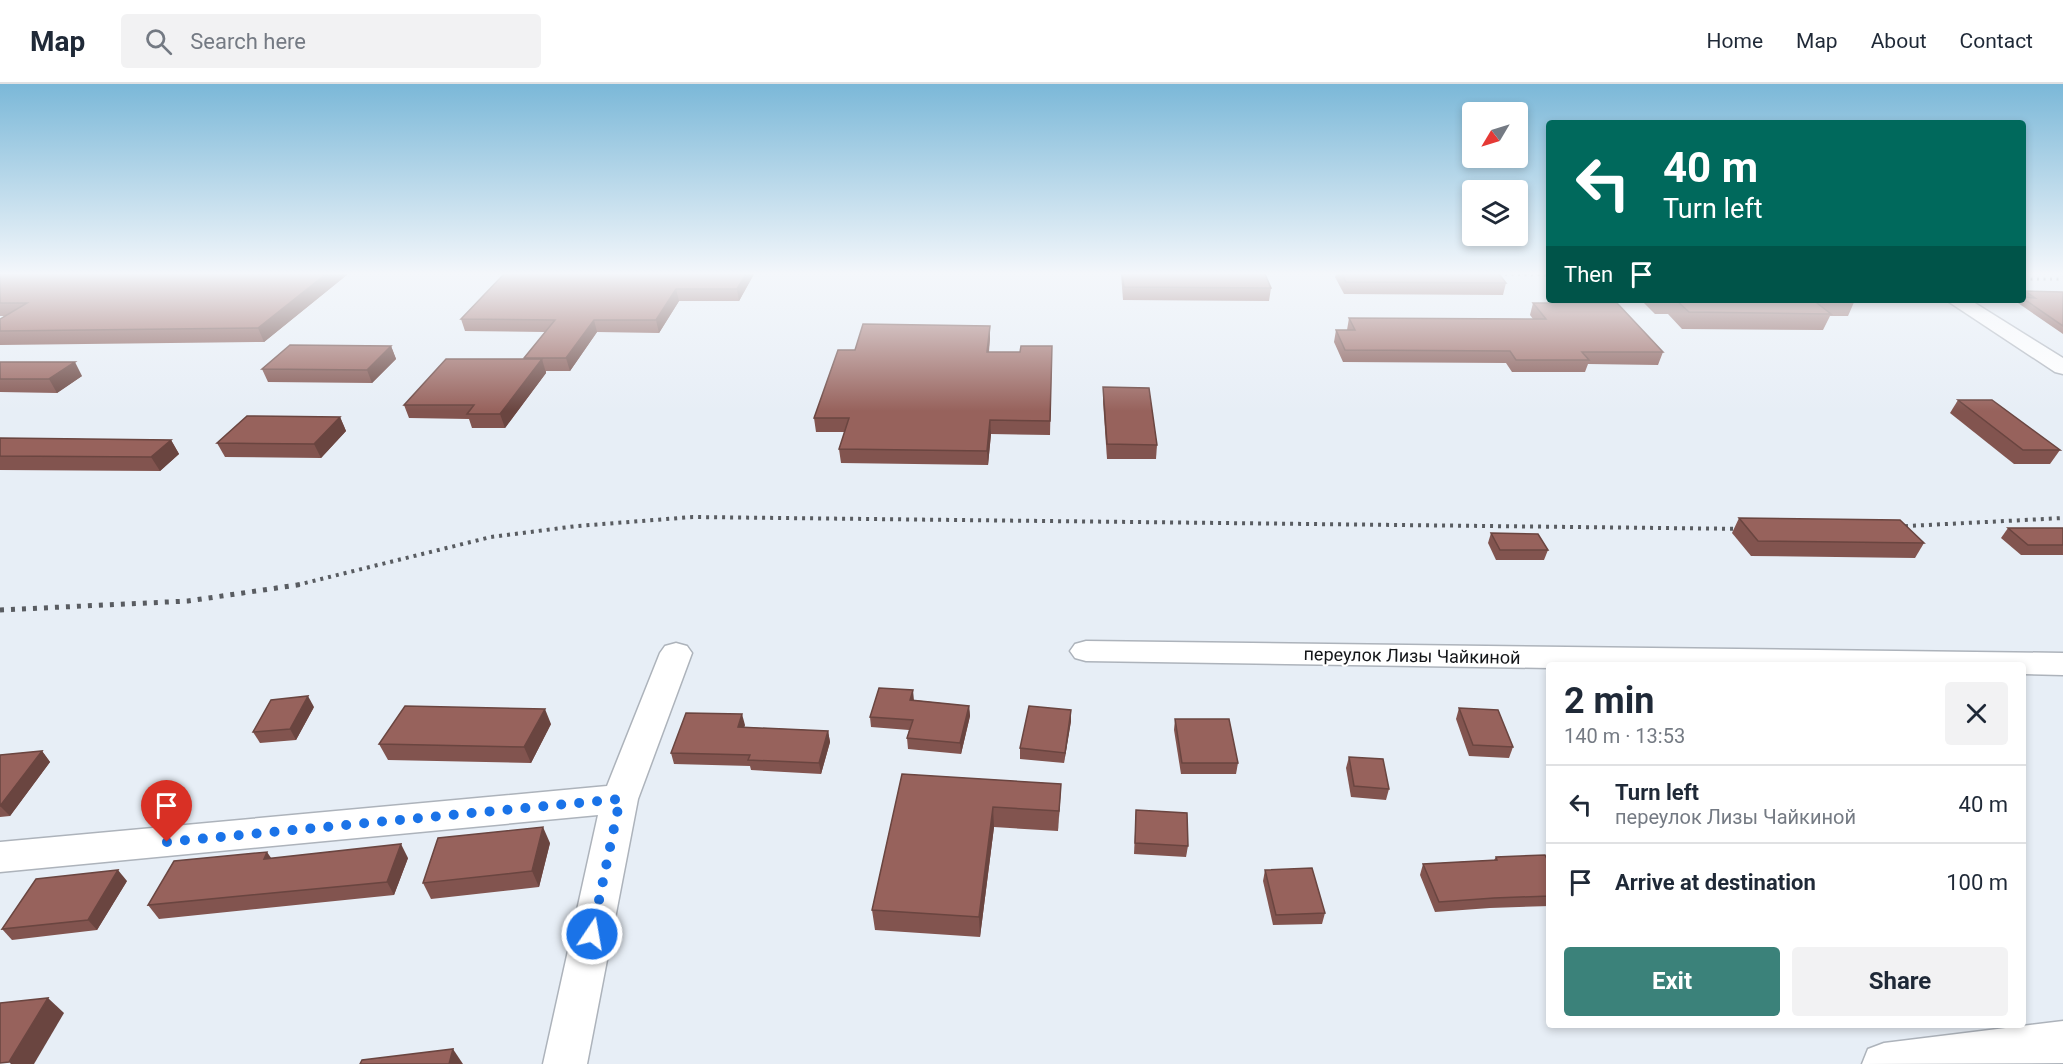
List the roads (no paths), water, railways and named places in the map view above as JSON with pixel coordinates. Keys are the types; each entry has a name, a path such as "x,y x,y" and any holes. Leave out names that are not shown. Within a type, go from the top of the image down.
{"street":[{"path":"1988,320 2063,366"},
{"name":"переулок Лизы Чайкиной","path":"1086,651 1913,662"},
{"path":"565,1064 620,799 676,653"},
{"name":"переулок Лизы Чайкиной","path":"2026,664 2063,664"},
{"path":"0,857 620,799"},
{"path":"1884,1064 2063,1042"}],"railway":[{"path":"297,585 491,537 577,526 693,517 1751,529"},
{"path":"1889,527 2063,518"},
{"path":"0,610 188,601 304,584"}]}
